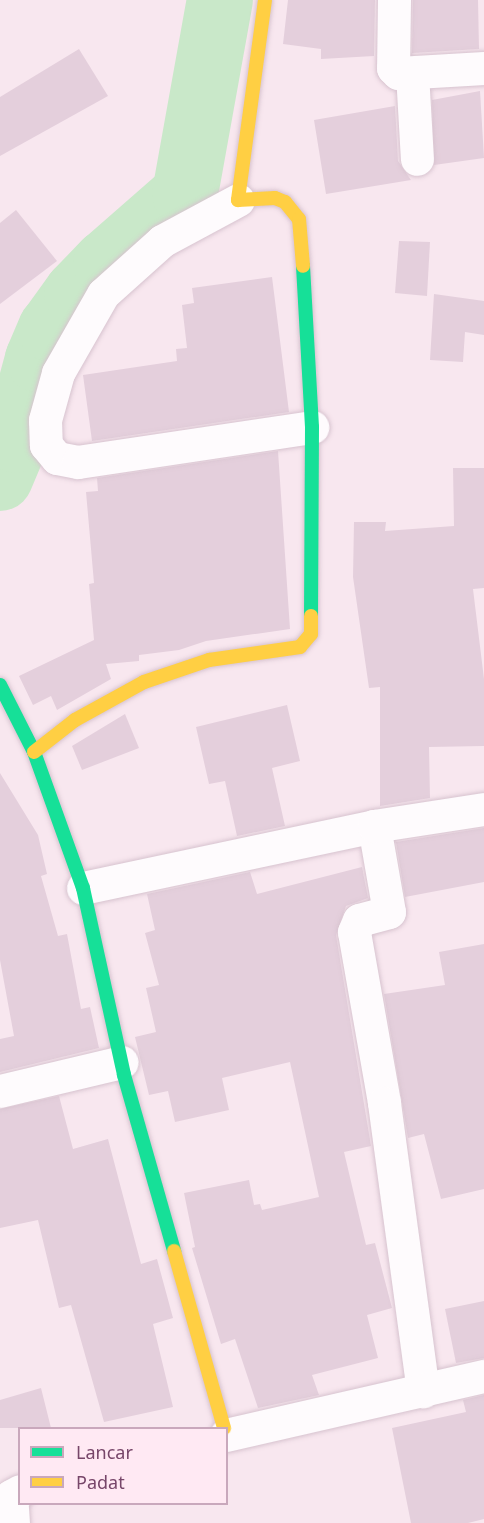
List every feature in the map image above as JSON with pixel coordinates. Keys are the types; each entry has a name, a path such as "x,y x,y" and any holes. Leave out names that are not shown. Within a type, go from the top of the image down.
{"street":[{"path":"238,200 265,0"},
{"path":"394,0 393,68 398,73 484,68"},
{"path":"412,73 417,159"},
{"path":"34,752 75,720 144,682 209,660 295,649 309,639 312,427 299,219 292,209 275,198 238,200 162,240 103,294 58,373 45,420 46,445 57,459 78,462 312,427"},
{"path":"0,685 34,752 83,888 122,1062 224,1427"},
{"path":"83,888 374,826 484,809"},
{"path":"374,826 389,912 359,920 354,932 384,1102 423,1391"},
{"path":"0,1091 122,1062"},
{"path":"228,1436 484,1376"}],"building":[{"path":"288,0 375,0 374,56 321,59 321,49 283,44"},
{"path":"413,0 478,0 479,49 412,53"},
{"path":"79,49 108,96 0,156 0,97"},
{"path":"480,91 484,158 434,165 432,100"},
{"path":"395,106 398,161 411,180 326,194 314,120"},
{"path":"16,210 57,261 0,304 0,223"},
{"path":"399,241 430,242 427,296 395,293"},
{"path":"272,277 289,412 92,441 83,375 177,361 176,349 187,348 182,305 194,303 192,288"},
{"path":"434,294 484,301 484,335 465,332 463,362 430,360"},
{"path":"278,451 290,629 206,641 179,650 139,655 139,661 106,664 111,679 57,710 51,696 33,705 19,676 94,640 89,584 94,583 86,492 98,491 97,478"},
{"path":"453,468 484,468 484,588 473,589 484,679 484,746 429,747 430,798 380,806 380,687 369,688 353,577 354,522 386,522 385,531 454,526"},
{"path":"287,705 300,761 272,768 285,826 237,836 225,781 209,784 196,727"},
{"path":"125,714 139,748 82,770 72,746"},
{"path":"0,773 38,835 47,874 41,876 58,936 67,934 81,1009 90,1007 99,1048 0,1072 0,1039 14,1036 0,960"},
{"path":"484,828 484,882 405,897 396,842"},
{"path":"362,867 368,898 346,906 336,935 371,1146 344,1152 366,1245 375,1243 392,1308 367,1315 378,1358 312,1375 319,1395 258,1408 235,1339 221,1344 192,1248 195,1247 184,1193 249,1180 254,1205 260,1204 262,1210 319,1197 290,1062 222,1078 229,1110 175,1122 168,1091 149,1095 135,1037 156,1032 146,988 159,985 145,933 155,930 147,894 250,872 257,894"},
{"path":"484,944 484,1189 441,1199 424,1134 408,1138 384,994 445,985 439,952"},
{"path":"59,1096 73,1149 108,1139 141,1264 157,1259 173,1318 153,1324 173,1407 104,1422 71,1305 59,1308 38,1220 0,1228 0,1109"},
{"path":"484,1301 484,1358 456,1363 445,1309"},
{"path":"41,1388 51,1427 0,1428 0,1400"},
{"path":"484,1395 484,1519 468,1523 411,1523 392,1428 466,1412 463,1400"}],"waterway":[{"path":"0,478 16,440 38,359 51,329 77,293 106,263 185,194 220,0"}],"traffic: fast":[{"path":"303,266 312,427 311,616"},
{"path":"0,685 34,752 83,888 124,1075 174,1251"}],"traffic: slow":[{"path":"265,0 238,200 275,198 285,202 299,219 303,266"},
{"path":"34,752 75,720 144,682 209,660 300,647 311,634 311,616"},
{"path":"174,1251 224,1427"}]}
